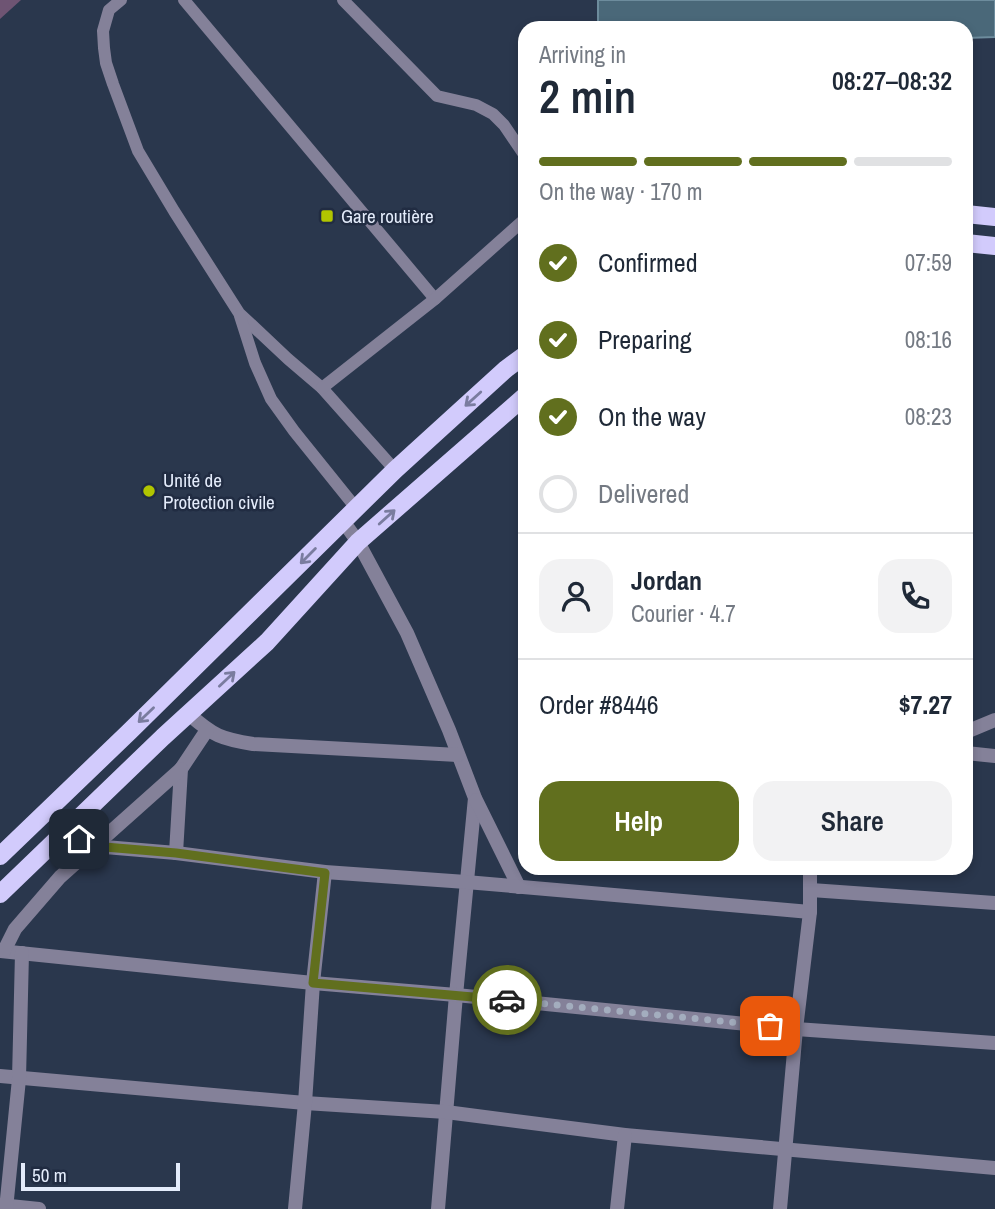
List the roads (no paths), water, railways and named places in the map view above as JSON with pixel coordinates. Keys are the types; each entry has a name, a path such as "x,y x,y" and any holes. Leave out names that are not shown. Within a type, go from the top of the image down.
{"main road":[{"path":"973,215 995,217"},
{"path":"973,244 995,246"},
{"path":"0,856 395,470 518,360"},
{"path":"0,894 163,737 267,642 358,542 518,402"}],"street":[{"path":"349,515 358,542 407,633 475,798 519,887"},
{"path":"189,714 206,730 228,740 253,744 458,755"},
{"path":"973,729 995,720"},
{"path":"206,730 181,769 60,877 15,929 2,951 796,1029 995,1042"},
{"path":"973,753 995,756"},
{"path":"176,853 181,769"},
{"path":"438,1209 475,798"},
{"path":"64,833 93,846 176,853 325,873 467,882 810,912"},
{"path":"295,1209 313,983 325,873"},
{"path":"780,1209 796,1029 810,912 810,875"},
{"path":"811,890 995,903"},
{"path":"22,953 19,1079 4,1207 39,1209"},
{"path":"0,1076 305,1103 446,1112 625,1135 995,1168"},
{"path":"617,1209 625,1135"}],"lane":[{"path":"121,0 109,10 103,31 104,48 106,63 138,151 239,313 322,388 395,470"},
{"path":"184,0 435,299"},
{"path":"343,0 437,96 476,105 493,114 518,146"},
{"path":"322,388 435,299 518,225"},
{"path":"239,313 255,363 271,399 349,515"}],"place":[{"name":"Gare routière","path":"327,216"},
{"name":"Unité de Protection civile","path":"149,491"}]}
